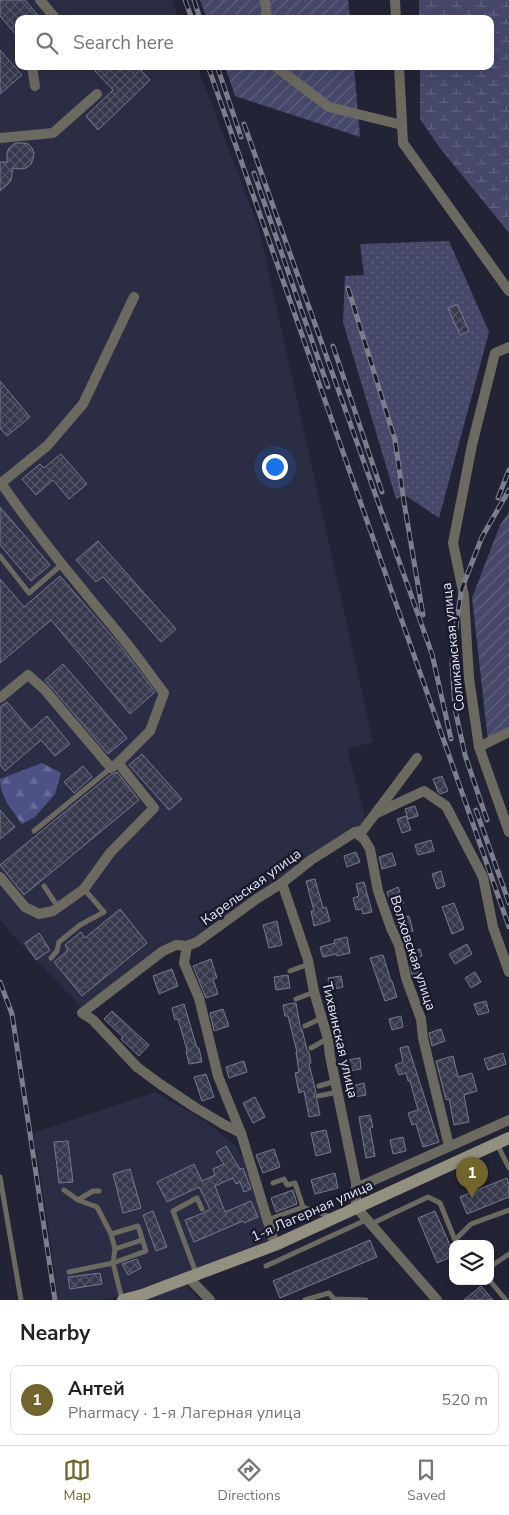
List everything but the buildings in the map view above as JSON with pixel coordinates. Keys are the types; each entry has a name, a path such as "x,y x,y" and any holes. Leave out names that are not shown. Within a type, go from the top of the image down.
{"main road":[{"name":"1-я Лагерная улица","path":"123,1300 143,1297 192,1276 275,1245 509,1138"}],"street":[{"path":"40,0 53,15"},
{"path":"265,0 267,15"},
{"path":"395,0 396,15"},
{"path":"33,70 35,86"},
{"path":"279,70 329,107 402,125"},
{"path":"399,70 403,143 509,291"},
{"path":"0,138 53,133 97,94"},
{"path":"115,765 150,732 164,693 125,642 61,565 1,483 46,446 83,404 134,297"},
{"name":"Соликамская улица","path":"509,347 495,353 472,445 453,543 464,596 469,678 479,748 509,832"},
{"path":"0,698 28,675 44,689 154,808 110,853 84,889 53,911 39,914 25,907 0,877"},
{"path":"479,748 509,732"},
{"name":"Карельская улица","path":"241,1133 196,1108 137,1067 93,1020 82,1013 164,951 176,946 188,946 197,942 282,883 311,860 355,832 363,830 417,758"},
{"path":"376,813 424,791 446,806 483,878 493,927 509,972"},
{"name":"Волховская улица","path":"355,832 370,849 378,891 399,945 406,978 421,1020 423,1038 449,1146"},
{"name":"Тихвинская улица","path":"282,883 309,964 314,992 328,1039 356,1188 356,1207"},
{"path":"188,946 184,963 199,998 218,1076 241,1133 275,1245"},
{"path":"356,1188 509,1120"},
{"path":"356,1207 437,1300"},
{"path":"192,1276 210,1300"}],"lane":[{"path":"0,556 29,593 61,565"},
{"path":"34,831 115,765"},
{"path":"44,886 59,907"},
{"path":"51,958 57,951 59,942 80,925 104,912 84,889"},
{"path":"290,971 309,964"},
{"path":"296,999 314,992"},
{"path":"305,1026 322,1018"},
{"path":"311,1048 328,1039"},
{"path":"319,1086 336,1080"},
{"path":"318,1096 338,1092"},
{"path":"496,1144 509,1168"},
{"path":"0,1177 21,1300"},
{"path":"274,1183 284,1179 287,1184 295,1183 303,1208"},
{"path":"64,1190 78,1200 98,1207 111,1234 115,1248 114,1263 123,1300"},
{"path":"78,1200 92,1191 99,1191"},
{"path":"266,1266 428,1197 440,1203 455,1240 471,1224 509,1210"},
{"path":"192,1276 173,1211 197,1198 202,1209"},
{"path":"267,1220 303,1208 334,1218"},
{"path":"69,1272 114,1263 146,1251 138,1226 111,1234"},
{"path":"115,1248 142,1240"},
{"path":"494,1263 509,1254"},
{"path":"493,1285 506,1300"},
{"path":"305,1300 329,1292 333,1300 366,1300"}],"shaded area":[{"path":"0,0 172,0 178,15 15,15 15,70 199,70 259,229 373,742 347,749 366,820 357,830 232,910 183,949 161,952 82,1008 0,920"},
{"path":"155,1092 203,1120 236,1147 247,1166 271,1239 168,1280 105,1300 58,1300 34,1133"},
{"path":"186,1285 199,1300 137,1300"}],"green space":[{"path":"200,0 348,0 350,15 206,15"},
{"path":"419,0 509,0 509,233 440,148 420,119 420,70 494,70 494,15 419,15"},
{"path":"226,70 354,70 360,137 235,96"},
{"path":"449,241 489,332 439,518 405,495 396,499 343,322 345,276 364,275 360,244"},
{"path":"509,512 509,729 488,741 472,598 500,525"},
{"path":"42,763 61,773 55,794 35,817 22,824 4,797 0,779"}],"railway":[{"path":"185,0 191,15"},
{"path":"194,0 199,15"},
{"path":"209,70 509,927"},
{"path":"218,70 241,137"},
{"path":"244,124 432,654 451,739"},
{"path":"254,173 328,387"},
{"path":"348,288 395,440 423,615"},
{"path":"333,346 382,492"},
{"path":"498,498 509,470"},
{"path":"487,820 465,755 455,709 452,663 462,588 482,537 509,490"},
{"path":"476,810 509,903"},
{"path":"0,982 12,1014 55,1300"}],"place":[{"name":"Антей","path":"472,1198"}]}
